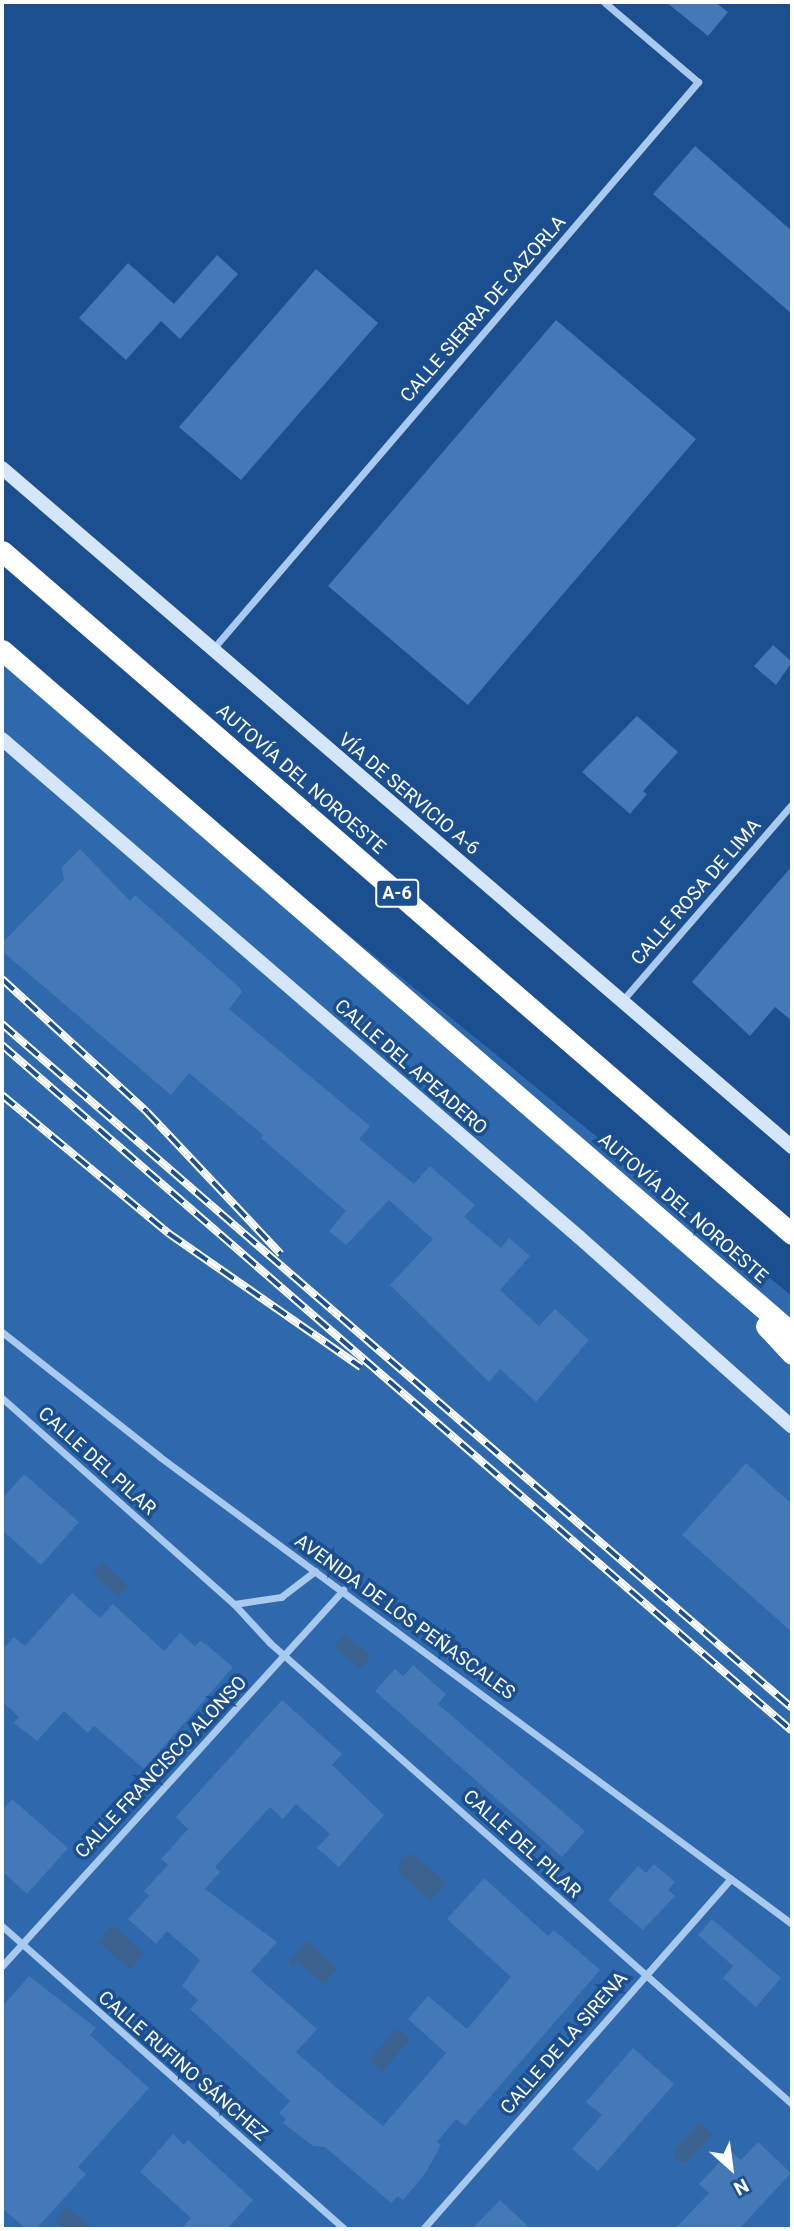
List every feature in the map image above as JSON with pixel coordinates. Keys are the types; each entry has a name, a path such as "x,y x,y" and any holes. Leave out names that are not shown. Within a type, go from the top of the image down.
{"highway":[{"name":"AUTOVÍA DEL NOROESTE","path":"2,551 792,1234"},
{"name":"AUTOVÍA DEL NOROESTE","path":"2,650 792,1334"},
{"path":"651,1210 792,1354"}],"street":[{"name":"CALLE SIERRA DE CAZORLA","path":"212,651 698,82 604,2"},
{"name":"VÍA DE SERVICIO A-6","path":"2,468 792,1147"},
{"name":"CALLE DEL APEADERO","path":"2,739 579,1237 792,1427"},
{"name":"CALLE ROSA DE LIMA","path":"622,1000 792,804"},
{"name":"AVENIDA DE LOS PEÑASCALES","path":"2,1332 315,1571 792,1924"},
{"name":"CALLE DEL PILAR","path":"2,1398 234,1604 286,1656 792,2104"},
{"path":"234,1604 281,1598 315,1571"},
{"name":"CALLE FRANCISCO ALONSO","path":"2,1966 286,1656 343,1590"},
{"name":"CALLE DE LA SIRENA","path":"423,2229 731,1879"},
{"name":"CALLE RUFINO SÁNCHEZ","path":"2,1926 344,2229"}],"shaded area":[{"path":"2,652 792,1296 792,2229 2,2229"},
{"path":"102,1562 128,1586 118,1597 92,1574"},
{"path":"345,1634 371,1656 360,1669 334,1647"},
{"path":"414,1854 446,1883 430,1901 398,1872 401,1859"},
{"path":"112,1925 144,1953 130,1970 98,1942"},
{"path":"307,1941 338,1968 324,1984 298,1962 293,1967 288,1962"},
{"path":"397,2028 410,2039 382,2072 369,2060"},
{"path":"700,2122 713,2135 687,2162 676,2161 674,2150"},
{"path":"66,2207 93,2229 65,2229 55,2220"}],"building":[{"path":"666,2 715,2 728,12 708,36"},
{"path":"695,146 792,231 792,314 653,194"},
{"path":"217,255 238,274 180,339 161,321 126,360 79,318 128,263 174,304"},
{"path":"316,269 378,323 241,480 179,427"},
{"path":"556,320 696,439 468,705 328,586"},
{"path":"773,645 792,662 776,685 754,666"},
{"path":"637,716 678,752 643,791 647,794 630,814 582,772"},
{"path":"80,849 130,901 135,895 239,987 242,992 229,1009 370,1126 359,1139 414,1184 430,1166 475,1205 464,1217 501,1248 509,1238 530,1256 500,1290 539,1326 555,1309 589,1340 536,1402 500,1369 489,1382 390,1285 433,1239 389,1200 346,1245 329,1231 346,1211 261,1138 263,1135 189,1073 171,1095 2,951 2,943 64,880 62,867"},
{"path":"792,866 792,1021 775,1007 750,1036 692,982"},
{"path":"746,1463 792,1504 792,1632 682,1535"},
{"path":"24,1474 79,1522 41,1565 2,1530 2,1499"},
{"path":"72,1593 100,1618 113,1604 164,1651 180,1633 195,1646 200,1641 208,1646 233,1667 144,1769 94,1726 88,1733 64,1711 37,1741 14,1723 19,1717 2,1701 2,1650 14,1637 25,1646"},
{"path":"413,1665 446,1694 438,1704 585,1831 562,1857 375,1691 395,1669 403,1676"},
{"path":"282,1700 342,1754 332,1765 384,1815 339,1867 317,1848 330,1834 296,1804 283,1819 270,1807 215,1867 220,1872 205,1889 277,1942 251,1971 317,2029 296,2052 338,2089 383,2126 446,2053 408,2019 428,1996 467,2029 511,1977 447,1919 484,1878 548,1936 554,1930 600,1970 465,2126 456,2119 437,2142 441,2145 425,2174 403,2200 398,2196 391,2203 325,2147 313,2146 283,2123 286,2119 279,2113 290,2101 190,2009 198,2000 182,1986 200,1960 167,1931 156,1944 128,1919 149,1896 144,1891 168,1865 161,1859 188,1829 176,1817"},
{"path":"12,1799 68,1848 27,1894 2,1871 2,1811"},
{"path":"654,1864 675,1882 668,1890 675,1896 643,1930 608,1900 638,1866 646,1873"},
{"path":"712,1919 781,1978 756,2007 723,1978 733,1966 698,1935"},
{"path":"29,1976 96,2028 90,2035 149,2088 78,2167 86,2174 36,2229 26,2229 2,2208 2,2007"},
{"path":"633,2048 674,2084 598,2171 572,2149 602,2115 586,2102"},
{"path":"173,2134 184,2145 188,2140 253,2200 227,2229 181,2229 191,2218 140,2172"},
{"path":"758,2142 791,2173 739,2229 675,2229 709,2193 699,2184 730,2151 741,2160"},
{"path":"500,2200 531,2229 472,2229"}],"railway":[{"path":"2,979 147,1112 281,1254"},
{"path":"2,1024 792,1708"},
{"path":"2,1045 792,1731"},
{"path":"2,1095 168,1233 361,1367"}]}
